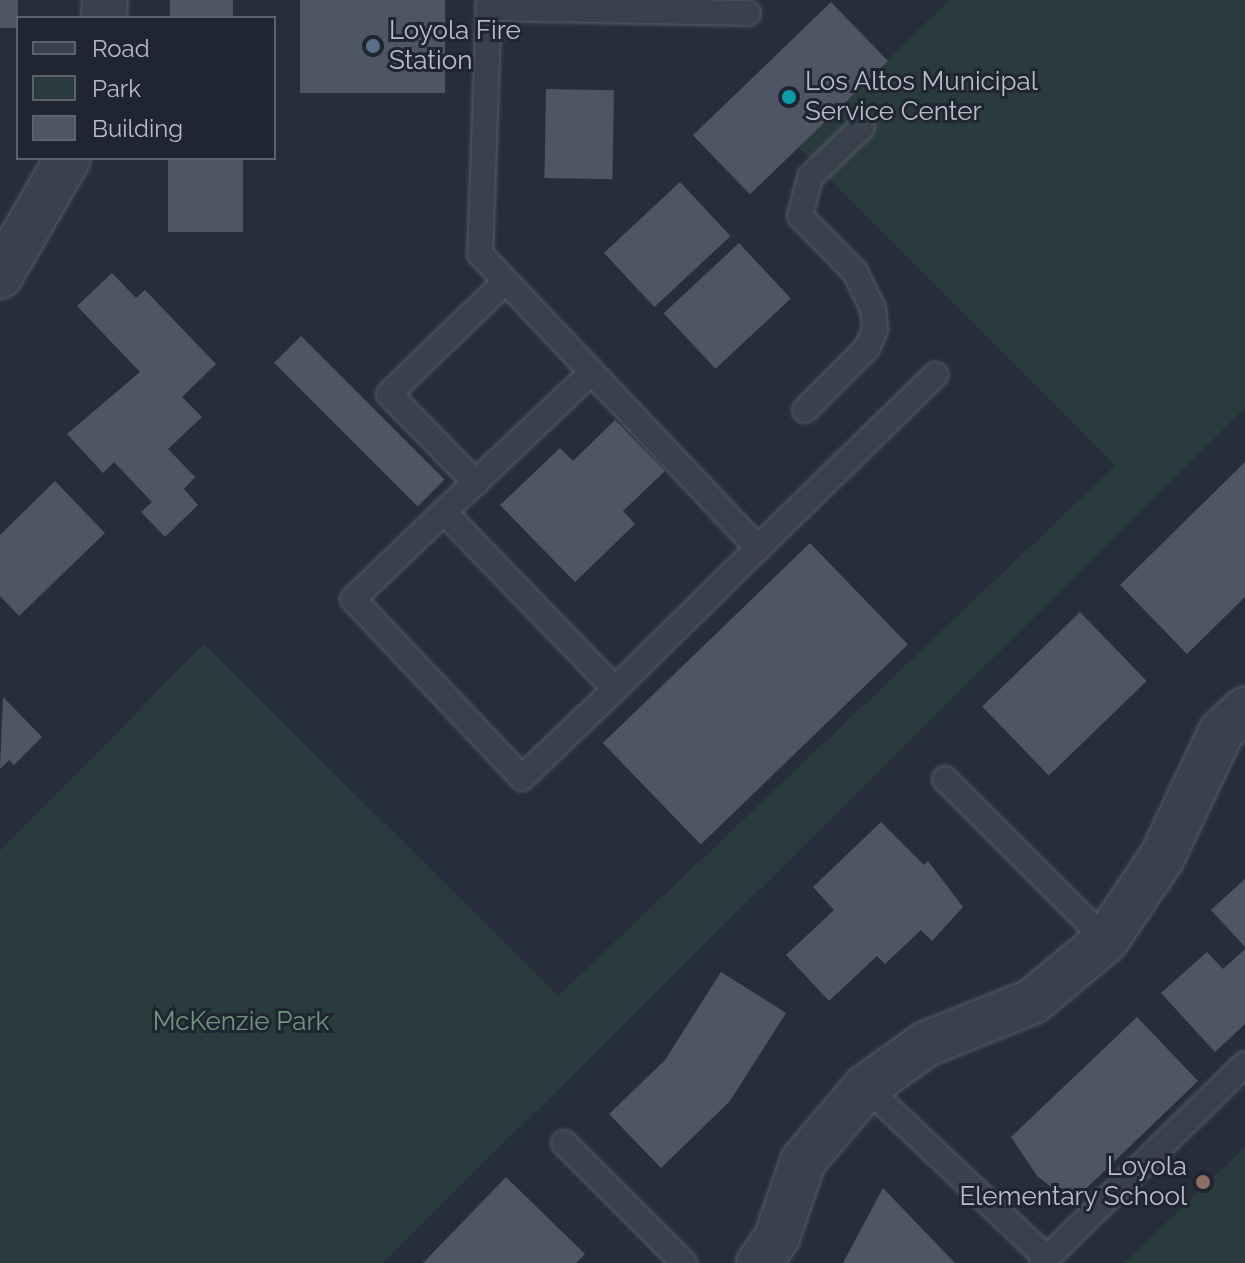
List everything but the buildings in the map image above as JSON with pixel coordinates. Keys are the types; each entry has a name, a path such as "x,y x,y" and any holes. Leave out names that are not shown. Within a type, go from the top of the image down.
{"street":[{"path":"3,265 67,160"},
{"path":"759,1263 777,1237 803,1161 866,1087 926,1044 1033,1001 1106,940 1162,857 1221,732 1244,712"}],"lane":[{"path":"748,13 488,4 480,254 503,284 758,548"},
{"path":"805,410 867,348 875,330 873,309 855,272 800,216 810,177 862,127"},
{"path":"476,483 389,394 503,284"},
{"path":"590,374 353,599 522,778 935,375"},
{"path":"444,512 615,689"},
{"path":"945,779 1106,940"},
{"path":"866,1087 1044,1261 1245,1064"},
{"path":"564,1143 684,1263"}],"green space":[{"name":"McKenzie Park","path":"950,0 1245,0 1245,408 383,1263 0,1263 0,851 204,644 558,996 1115,466 797,146"},
{"path":"1245,1147 1245,1263 1124,1263"}],"place":[{"name":"Loyola Fire Station","path":"373,46"},
{"name":"Los Altos Municipal Service Center","path":"789,97"},
{"name":"Loyola Elementary School","path":"1203,1182"}]}
